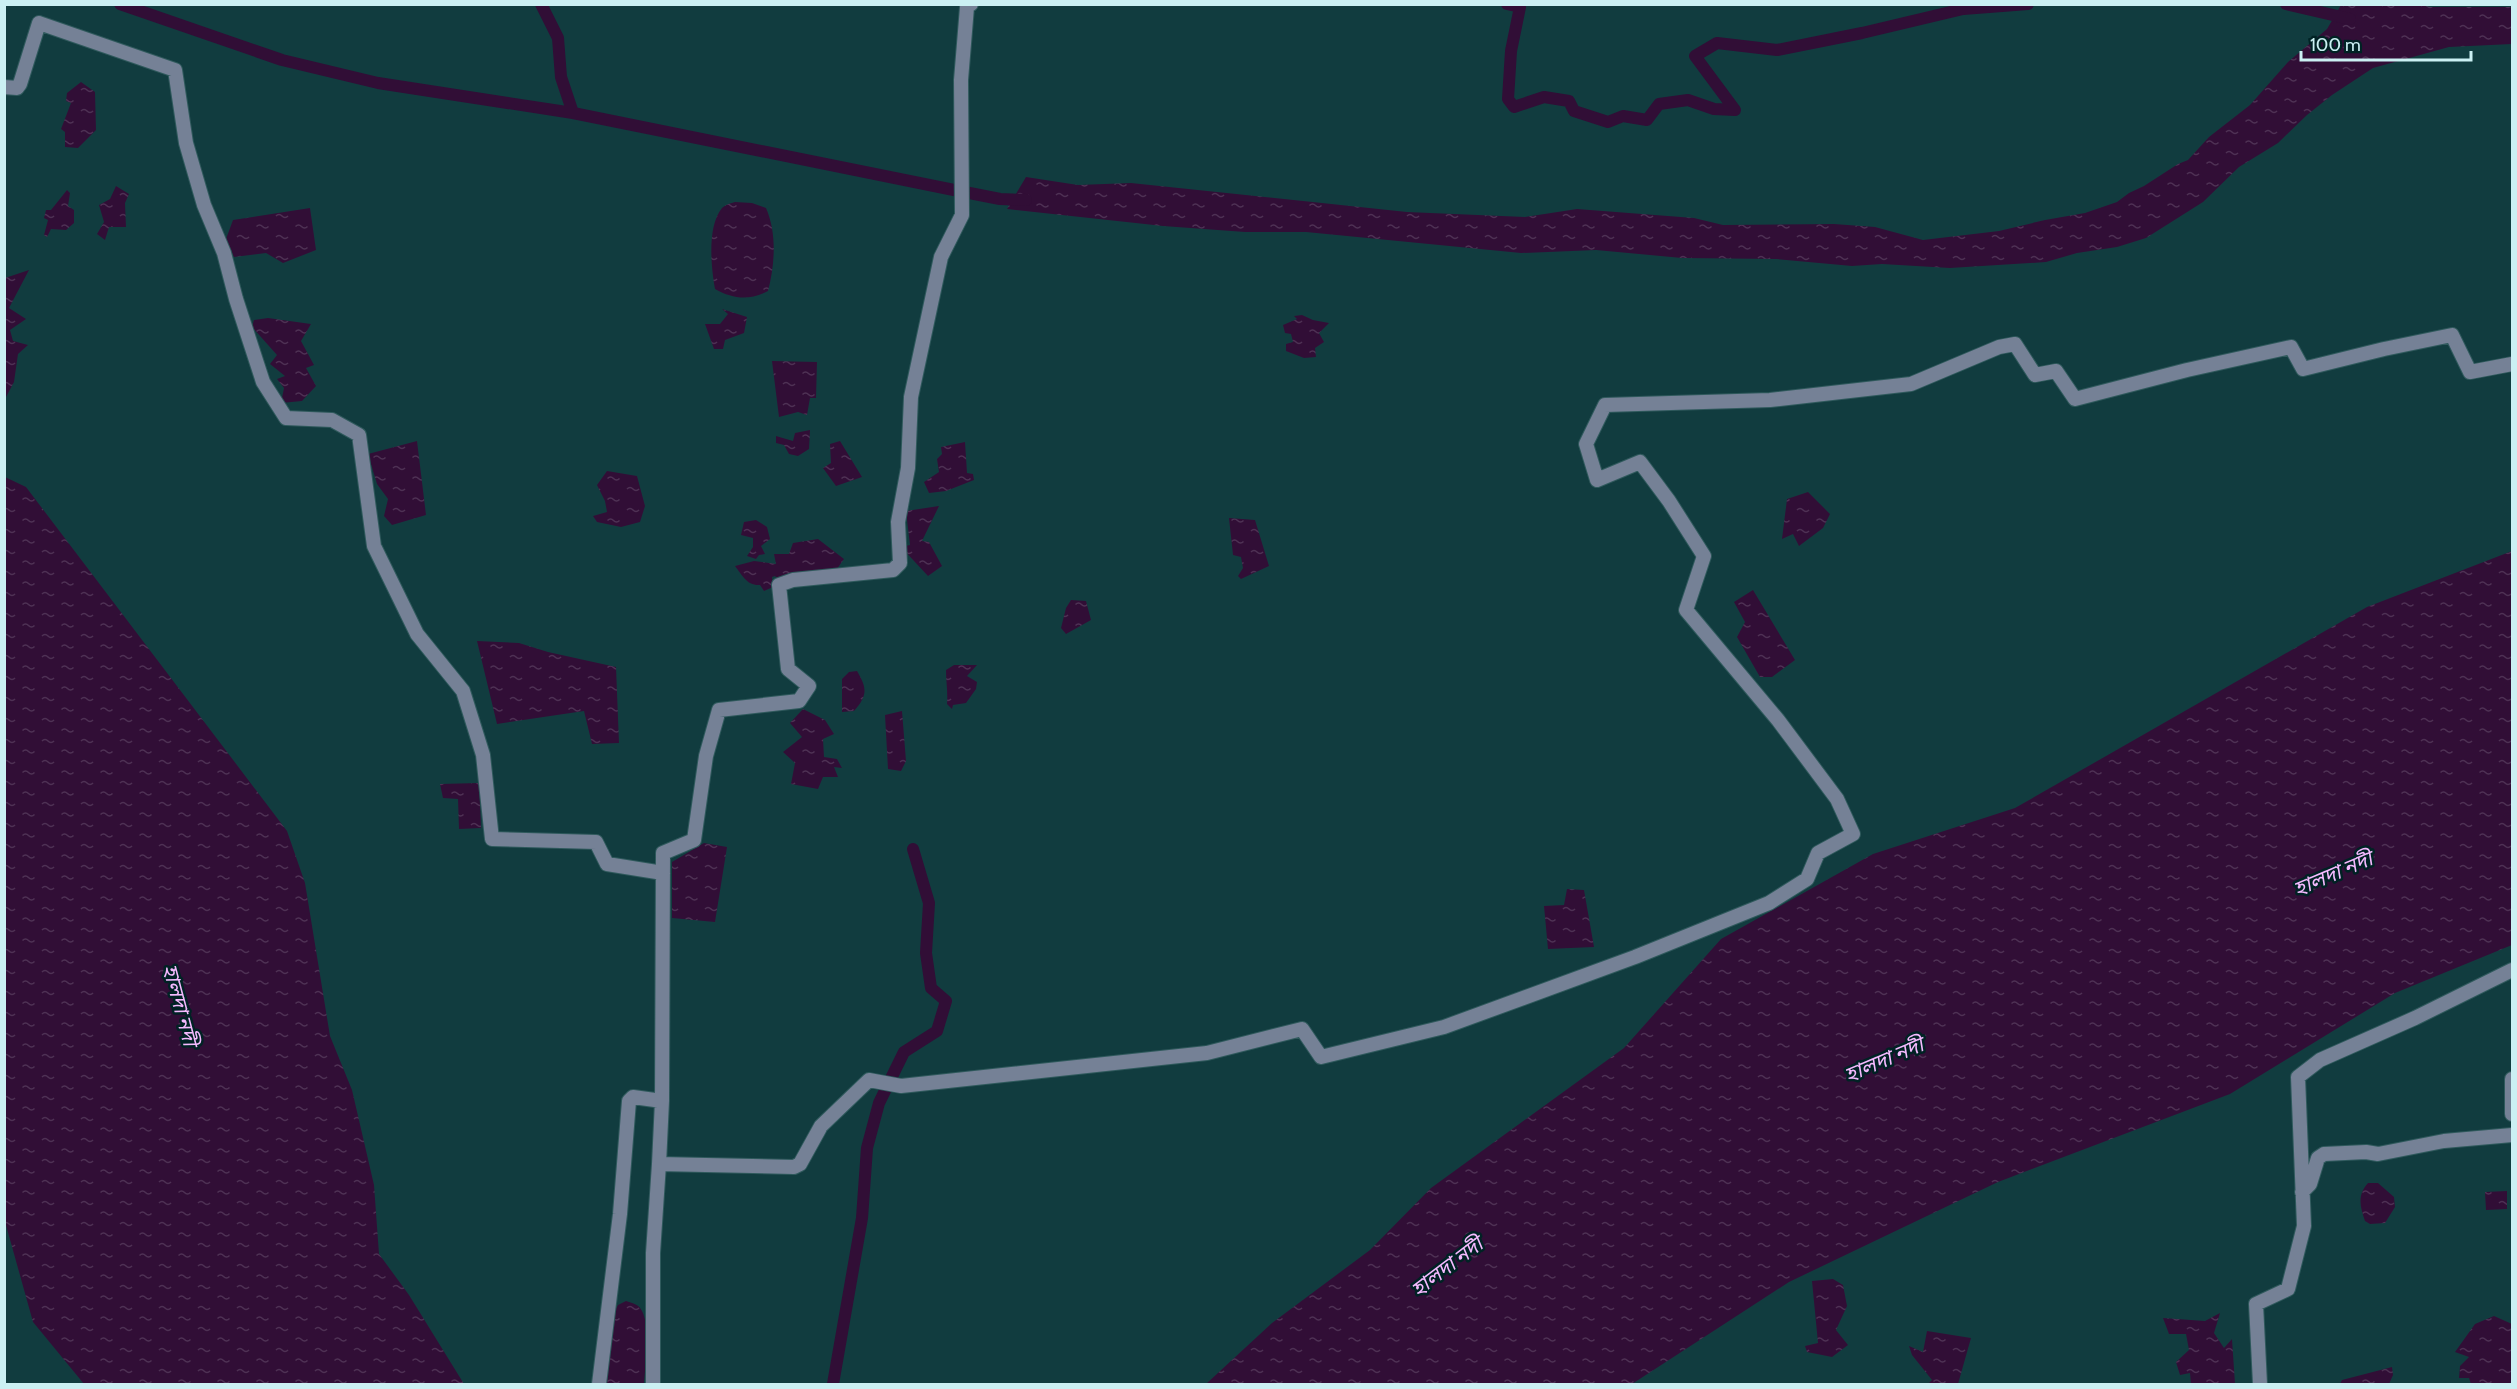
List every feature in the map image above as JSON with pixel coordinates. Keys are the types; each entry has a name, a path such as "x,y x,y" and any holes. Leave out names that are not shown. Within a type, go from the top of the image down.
{"street":[{"path":"652,1384 653,1253 662,1101 663,853 694,840 706,756 719,710 799,701 809,686 788,669 779,585 793,580 893,570 900,563 898,522 908,468 911,398 941,257 962,215 961,80 967,5"},
{"path":"4,87 17,88 20,84 39,23 175,70 186,143 204,205 224,253 236,299 263,382 286,418 332,420 358,435 374,546 417,634 463,691 483,755 492,839 596,842 607,864 663,873"},
{"path":"659,1164 794,1167 801,1164 821,1126 869,1080 901,1086 1207,1053 1302,1029 1321,1057 1444,1027 1635,957 1769,903 1807,879 1818,853 1853,834 1837,799 1778,720 1686,610 1704,556 1669,501 1640,462 1597,480 1586,444 1605,405 1770,400 1911,384 1999,347 2015,344 2035,375 2056,371 2075,399 2187,370 2291,347 2303,369 2452,335 2470,372 2512,364"},
{"path":"2260,1384 2256,1304 2288,1289 2304,1226 2298,1077 2320,1060 2415,1018 2512,970"},
{"path":"2512,1079 2512,1114"},
{"path":"598,1384 620,1214 629,1101 633,1097 662,1101"},
{"path":"2302,1192 2310,1184 2318,1158 2324,1154 2366,1152 2378,1154 2444,1141 2512,1135"}],"water":[{"path":"2412,4 2431,7 2512,7 2512,44 2449,47 2373,68 2332,95 2278,143 2239,167 2203,202 2146,238 2117,247 2077,253 2046,262 1950,268 1882,264 1852,266 1776,259 1682,258 1596,250 1521,253 1306,232 1245,232 1163,226 1007,209 1026,177 1078,185 1131,183 1407,212 1525,217 1577,209 1694,218 1723,225 1834,224 1875,227 1923,240 1999,231 2085,213 2117,202 2188,160 2209,137 2250,105 2288,62 2327,29 2341,5"},
{"path":"81,82 95,92 96,130 78,148 65,147 65,132 61,129 71,103 66,101 67,93"},
{"path":"116,186 129,194 125,203 126,227 109,227 105,240 97,234 104,222 99,205 110,199"},
{"path":"67,190 70,193 68,206 74,210 74,223 66,230 51,229 47,237 44,235 48,220 44,218 46,210 51,210"},
{"path":"735,202 752,203 766,208 773,238 772,270 768,291 741,298 715,289 712,270 712,236 717,216 722,208"},
{"path":"310,208 316,250 283,263 266,253 234,257 226,239 233,220"},
{"path":"29,270 9,308 26,319 10,330 13,341 28,345 18,354 14,382 6,397 4,395 5,278"},
{"path":"722,309 747,317 744,333 725,340 723,349 714,349 705,324 720,324 728,314"},
{"path":"1302,315 1329,323 1319,333 1324,342 1315,348 1316,357 1304,358 1286,351 1286,344 1293,342 1291,334 1285,333 1283,325 1297,319 1294,316"},
{"path":"268,318 311,324 301,341 314,365 306,368 316,386 302,401 281,403 284,388 277,379 285,376 270,364 277,355 252,327 254,320"},
{"path":"772,361 817,362 816,398 810,398 807,415 798,412 779,417"},
{"path":"810,430 809,449 798,456 789,454 784,445 776,443 776,436 793,441 795,433"},
{"path":"417,441 426,515 392,525 384,516 388,499 377,484 368,454"},
{"path":"840,441 862,477 836,486 823,468 831,463 830,444"},
{"path":"965,442 967,473 973,474 974,480 946,491 929,493 924,482 939,472 937,459 942,454 941,447"},
{"path":"607,471 637,476 645,506 640,522 621,527 597,522 593,516 607,512 605,501 597,485"},
{"name":"হালদা নদী","path":"5,477 26,487 287,831 305,883 330,1036 352,1090 374,1185 379,1254 409,1295 464,1384 84,1384 33,1322 4,1218"},
{"path":"1808,492 1830,514 1823,528 1799,546 1793,534 1782,539 1787,499"},
{"path":"939,506 922,541 929,542 942,566 928,576 901,547 910,545 906,511"},
{"path":"1229,518 1255,520 1269,566 1241,579 1238,576 1243,568 1241,557 1233,555"},
{"path":"756,520 767,527 770,539 761,546 765,554 759,555 756,559 747,556 753,547 753,538 741,535 744,522"},
{"path":"818,539 844,559 834,573 779,580 775,576 772,577 773,587 764,591 760,585 752,584 745,579 735,566 754,561 776,564 774,554 789,554 793,543"},
{"name":"হালদা নদী","path":"2512,551 2512,945 2395,993 2230,1094 1998,1182 1789,1282 1632,1384 1206,1384 1272,1323 1370,1250 1431,1188 1624,1048 1721,939 1873,854 2015,808 2367,607"},
{"path":"1753,590 1795,660 1772,677 1760,677 1737,637 1745,622 1734,602"},
{"path":"1071,600 1086,601 1091,620 1066,634 1061,628 1066,608"},
{"path":"477,641 519,643 616,667 619,743 592,744 584,711 497,724"},
{"path":"954,665 977,665 967,676 977,682 976,689 966,703 953,705 952,709 947,704 946,670"},
{"path":"857,671 863,682 864,696 854,711 842,712 842,679 849,672"},
{"path":"803,709 825,720 834,734 823,739 824,757 837,759 842,768 834,767 838,777 823,777 818,789 791,784 795,763 783,752 802,737 790,723"},
{"path":"902,711 906,761 901,771 888,769 885,715"},
{"path":"479,783 481,828 459,829 458,799 443,798 440,784"},
{"path":"704,843 727,847 715,922 672,918 672,862"},
{"path":"1567,889 1584,890 1594,947 1548,949 1544,906 1564,905"},
{"path":"2368,1183 2378,1183 2394,1197 2395,1207 2385,1223 2370,1224 2365,1221 2360,1201 2362,1192"},
{"path":"2507,1191 2507,1209 2486,1210 2485,1192"},
{"path":"1833,1279 1843,1285 1847,1306 1836,1330 1848,1345 1832,1357 1807,1352 1805,1346 1818,1343 1812,1281"},
{"path":"626,1301 639,1307 645,1318 647,1347 644,1384 602,1384 612,1316 618,1305"},
{"path":"2220,1313 2214,1333 2224,1348 2232,1339 2235,1384 2191,1384 2190,1373 2180,1375 2176,1362 2189,1350 2186,1334 2169,1334 2163,1318 2205,1321"},
{"path":"2494,1316 2512,1324 2512,1384 2471,1384 2469,1378 2459,1378 2460,1366 2469,1357 2455,1352 2475,1324"},
{"path":"1927,1331 1971,1338 1958,1384 1928,1384 1932,1380 1912,1355 1909,1346 1923,1352"},
{"path":"2392,1367 2393,1375 2389,1384 2340,1384 2342,1380"}],"waterway":[{"path":"120,4 282,60 378,83 573,113 1000,199 1026,200"},
{"path":"541,4 558,38 561,77 573,113"},
{"path":"1507,4 1520,7 1511,51 1508,99 1514,107 1544,97 1569,101 1574,111 1608,122 1623,116 1647,120 1659,104 1688,100 1714,109 1735,110 1695,56 1717,43 1777,50 1963,9 2028,4"},
{"path":"2286,4 2350,19"},
{"path":"833,1384 862,1218 867,1148 879,1103 904,1052 937,1031 946,1001 931,988 926,953 929,903 913,849"}]}
